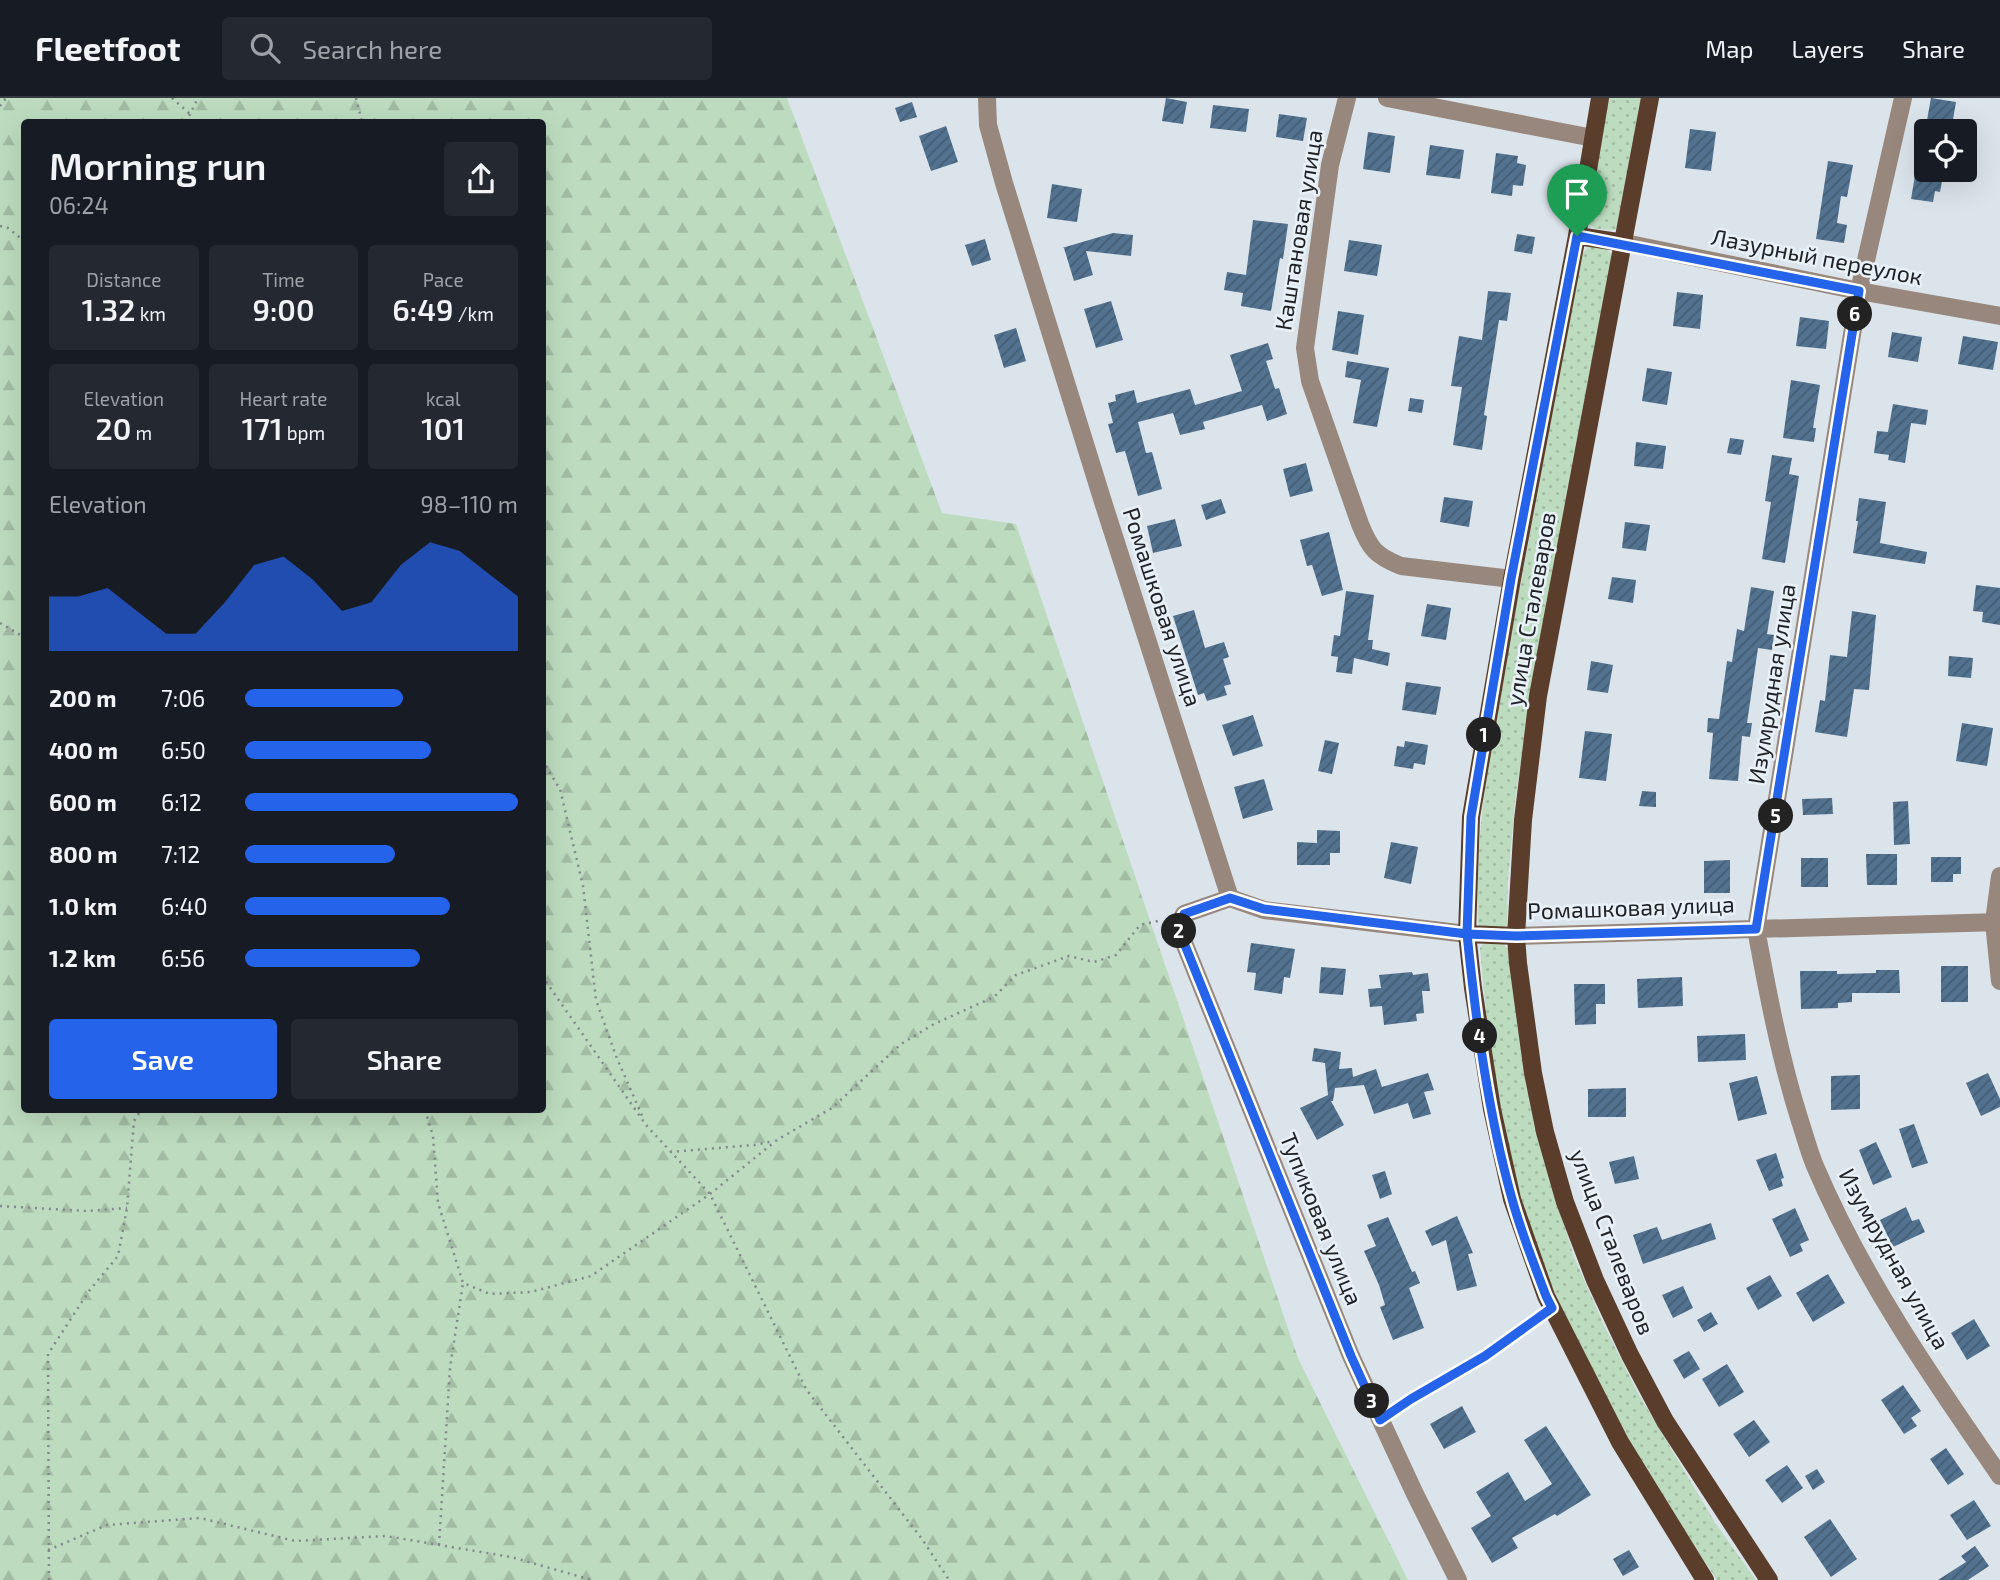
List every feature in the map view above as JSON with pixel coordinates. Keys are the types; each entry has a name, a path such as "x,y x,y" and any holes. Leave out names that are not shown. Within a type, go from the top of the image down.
{"main road":[{"name":"улица Сталеваров","path":"1600,98 1577,236 1511,579 1471,817 1467,934 1492,1109 1509,1186 1546,1296 1620,1442 1705,1580"},
{"name":"улица Сталеваров","path":"1650,98 1625,243 1538,696 1523,820 1516,936 1533,1073 1545,1132 1565,1202 1595,1280 1665,1421 1769,1580"},
{"path":"1577,236 1625,243"},
{"path":"1467,934 1516,936"}],"street":[{"name":"Ромашковая улица","path":"987,98 988,125 1008,196 1230,898"},
{"name":"Каштановая улица","path":"1347,98 1331,165 1308,313 1305,348 1310,381 1370,547 1384,560 1401,566 1511,579"},
{"path":"1387,98 1592,138"},
{"name":"Изумрудная улица","path":"1903,98 1859,291 1756,929 1787,1081 1814,1164 1871,1277 1938,1386 2000,1476"},
{"name":"Лазурный переулок","path":"1625,243 1859,291 2000,316"},
{"path":"2000,876 1997,922 2000,981"},
{"path":"1184,914 1230,898 1264,909 1467,934"},
{"name":"Тупиковая улица","path":"1184,914 1178,928 1351,1356 1458,1580"},
{"name":"Ромашковая улица","path":"1516,936 1997,922"}],"path":[{"path":"0,106 6,98"},
{"path":"173,98 190,114"},
{"path":"188,119 198,98"},
{"path":"356,98 361,119"},
{"path":"0,226 8,228 21,239"},
{"path":"0,623 21,635"},
{"path":"546,766 560,789 583,886 596,1000 616,1056 646,1125"},
{"path":"463,1283 490,1294 531,1292 591,1276 710,1194 777,1140 832,1108 901,1044 934,1024 994,997 1016,975 1069,956 1094,962 1116,955 1140,925 1184,914"},
{"path":"546,982 646,1125 710,1194 806,1389 922,1539 949,1580"},
{"path":"49,1580 48,1354 89,1291 118,1256 127,1208 134,1121 139,1113"},
{"path":"426,1113 433,1136 438,1203 463,1283 450,1368 439,1546"},
{"path":"670,1152 754,1145 777,1140"},
{"path":"0,1206 86,1211 127,1208"},
{"path":"1380,1420 1485,1356 1552,1308"},
{"path":"48,1550 107,1525 200,1518 295,1541 386,1536 511,1558 592,1580"}],"green space":[{"path":"0,98 787,98 942,513 1016,524 1298,1358 1408,1580 0,1580"},
{"path":"1609,98 1643,98 1619,224 1615,230 1596,229 1590,225 1588,217"},
{"path":"1591,244 1606,248 1613,261 1534,676 1515,801 1507,924 1502,932 1483,930 1478,923 1478,878 1480,834 1491,746 1582,254"},
{"path":"1484,943 1502,943 1508,949 1526,1084 1544,1161 1574,1257 1638,1393 1716,1524 1756,1580 1717,1580 1625,1435 1596,1383 1546,1276 1512,1169 1501,1114 1482,976 1480,948"}],"building":[{"path":"1166,98 1187,102 1183,124 1162,121"},
{"path":"1931,98 1956,102 1953,119 1927,119"},
{"path":"912,102 917,117 900,122 895,108"},
{"path":"1213,105 1249,109 1246,132 1210,128"},
{"path":"1279,114 1307,118 1303,141 1276,137"},
{"path":"946,126 958,162 931,171 919,136"},
{"path":"1690,129 1716,132 1711,171 1685,168"},
{"path":"1368,132 1395,136 1390,173 1363,169"},
{"path":"1430,145 1464,150 1460,179 1426,175"},
{"path":"1496,153 1518,156 1517,163 1526,165 1523,186 1513,185 1512,196 1491,193"},
{"path":"1828,161 1853,165 1847,197 1841,196 1837,223 1847,225 1844,243 1816,239"},
{"path":"1914,182 1942,182 1940,192 1935,191 1933,202 1911,199"},
{"path":"1052,184 1082,189 1077,222 1047,218"},
{"path":"1253,220 1288,224 1271,311 1241,306 1243,293 1224,290 1227,272 1246,275"},
{"path":"1113,233 1133,235 1131,256 1086,251 1093,275 1074,281 1062,248"},
{"path":"1517,234 1535,237 1532,254 1514,251"},
{"path":"985,239 991,260 972,266 965,245"},
{"path":"1349,240 1382,245 1377,276 1344,271"},
{"path":"1488,291 1511,293 1507,321 1499,320 1484,415 1487,416 1482,450 1453,445 1462,387 1451,386 1459,336 1482,340"},
{"path":"1677,292 1703,295 1700,329 1673,326"},
{"path":"1111,301 1123,340 1096,348 1084,309"},
{"path":"1338,311 1364,315 1358,355 1332,350"},
{"path":"1800,317 1829,321 1826,349 1796,346"},
{"path":"1016,328 1026,361 1004,368 994,335"},
{"path":"1892,332 1922,337 1918,362 1888,357"},
{"path":"1963,336 1998,342 1993,370 1958,364"},
{"path":"1268,343 1273,359 1266,361 1275,389 1279,388 1287,414 1267,421 1262,405 1203,422 1205,429 1180,435 1173,413 1138,422 1146,453 1152,452 1162,489 1138,496 1125,451 1116,453 1108,424 1113,423 1108,403 1116,401 1115,395 1134,390 1137,403 1190,389 1195,405 1242,391 1230,355"},
{"path":"1347,361 1389,368 1377,427 1353,423 1361,380 1345,377"},
{"path":"1647,368 1672,372 1667,405 1642,401"},
{"path":"1791,380 1820,385 1813,428 1816,428 1814,442 1783,438"},
{"path":"1410,398 1424,400 1422,413 1408,411"},
{"path":"1893,404 1928,410 1926,425 1911,423 1905,463 1888,460 1889,455 1874,453 1877,431 1888,432"},
{"path":"1730,438 1744,440 1741,455 1727,453"},
{"path":"1636,442 1666,446 1663,469 1634,466"},
{"path":"1772,455 1792,458 1789,474 1799,476 1785,563 1762,559 1771,502 1765,501"},
{"path":"1306,463 1313,491 1290,497 1283,469"},
{"path":"1444,497 1473,501 1469,527 1440,522"},
{"path":"1859,498 1886,502 1880,543 1927,552 1925,564 1853,553"},
{"path":"1221,499 1226,513 1206,520 1201,505"},
{"path":"1175,519 1182,546 1153,553 1147,526"},
{"path":"1625,522 1650,525 1646,551 1622,548"},
{"path":"1329,532 1343,590 1322,596 1312,565 1307,566 1300,540"},
{"path":"1612,577 1636,580 1633,603 1608,599"},
{"path":"1976,585 2000,588 2000,625 1982,622 1983,612 1973,611"},
{"path":"1751,587 1774,591 1767,634 1774,635 1772,650 1758,648 1747,723 1752,723 1750,737 1742,736 1738,781 1709,779 1713,733 1707,732 1708,718 1719,719 1727,661 1732,662 1737,629 1744,631"},
{"path":"1346,591 1374,595 1368,640 1373,640 1372,649 1390,653 1388,666 1354,658 1352,674 1336,672 1338,657 1331,656 1334,635 1340,636"},
{"path":"1427,604 1451,608 1446,640 1421,636"},
{"path":"1194,610 1205,648 1224,642 1229,657 1223,659 1231,684 1224,686 1227,695 1207,701 1204,693 1198,695 1173,616"},
{"path":"1852,611 1876,615 1869,690 1854,689 1847,737 1815,732 1820,700 1825,701 1830,655 1847,657"},
{"path":"1949,656 1973,658 1971,678 1948,676"},
{"path":"1591,661 1613,665 1608,693 1587,690"},
{"path":"1406,682 1441,687 1436,715 1402,710"},
{"path":"1253,715 1263,746 1233,756 1222,725"},
{"path":"1962,723 1993,728 1987,766 1956,761"},
{"path":"1585,731 1612,734 1606,781 1579,778"},
{"path":"1325,740 1339,743 1332,774 1318,771"},
{"path":"1405,741 1428,745 1425,765 1414,763 1413,769 1394,766 1397,746 1404,747"},
{"path":"1264,779 1273,810 1243,819 1234,787"},
{"path":"1642,791 1656,792 1656,807 1639,806"},
{"path":"1832,798 1833,814 1803,815 1802,799"},
{"path":"1908,801 1910,844 1894,845 1893,802"},
{"path":"1317,830 1340,831 1340,853 1330,853 1330,865 1297,865 1297,842 1317,843"},
{"path":"1391,842 1418,847 1411,884 1384,878"},
{"path":"1866,854 1897,854 1897,885 1867,885"},
{"path":"1931,857 1961,857 1961,874 1953,874 1953,882 1931,882"},
{"path":"1801,858 1828,858 1828,887 1801,887"},
{"path":"1730,860 1730,893 1704,893 1704,861"},
{"path":"1251,943 1295,949 1290,978 1284,977 1282,994 1254,990 1256,973 1247,972"},
{"path":"1941,966 1968,966 1968,1002 1941,1002"},
{"path":"1321,967 1346,969 1343,995 1319,993"},
{"path":"1876,970 1899,970 1900,993 1852,993 1852,1002 1838,1003 1838,1008 1801,1009 1800,971 1837,971 1837,974 1876,973"},
{"path":"1412,972 1413,975 1428,973 1430,991 1422,991 1424,1013 1416,1014 1417,1021 1384,1025 1382,1006 1370,1007 1368,989 1381,988 1379,975"},
{"path":"1682,977 1683,1006 1638,1008 1637,979"},
{"path":"1574,984 1605,984 1605,1004 1596,1004 1596,1024 1575,1025"},
{"path":"1745,1034 1746,1060 1698,1062 1697,1036"},
{"path":"1314,1048 1341,1052 1339,1069 1352,1068 1353,1077 1376,1069 1382,1087 1428,1073 1434,1090 1424,1092 1431,1114 1413,1119 1408,1103 1374,1114 1364,1085 1335,1088 1331,1101 1344,1125 1317,1140 1300,1108 1328,1095 1325,1063 1312,1061"},
{"path":"1988,1073 2000,1099 2000,1107 1981,1116 1966,1083"},
{"path":"1860,1075 1860,1109 1831,1110 1831,1076"},
{"path":"1757,1076 1767,1114 1738,1121 1729,1083"},
{"path":"1626,1088 1626,1117 1588,1117 1588,1089"},
{"path":"1914,1124 1928,1163 1912,1168 1899,1129"},
{"path":"1876,1142 1892,1177 1873,1185 1859,1150"},
{"path":"1776,1153 1784,1178 1781,1179 1783,1186 1769,1191 1756,1160"},
{"path":"1634,1156 1639,1179 1615,1184 1609,1162"},
{"path":"1385,1171 1392,1194 1380,1199 1372,1175"},
{"path":"1906,1207 1912,1221 1919,1219 1925,1232 1893,1247 1880,1220"},
{"path":"1795,1208 1809,1240 1800,1244 1803,1251 1790,1257 1772,1219"},
{"path":"1457,1216 1473,1253 1468,1254 1477,1286 1457,1291 1446,1240 1432,1246 1425,1231"},
{"path":"1388,1217 1412,1272 1415,1271 1420,1283 1409,1288 1424,1328 1393,1340 1380,1307 1385,1305 1379,1285 1364,1251 1376,1246 1367,1225"},
{"path":"1711,1223 1716,1239 1643,1264 1633,1235 1657,1227 1662,1240"},
{"path":"1828,1274 1845,1303 1813,1322 1796,1293"},
{"path":"1770,1275 1782,1296 1758,1310 1746,1288"},
{"path":"1683,1286 1693,1308 1673,1318 1662,1295"},
{"path":"1711,1312 1718,1324 1704,1332 1697,1320"},
{"path":"1974,1319 1990,1346 1967,1360 1951,1333"},
{"path":"1689,1351 1700,1369 1684,1379 1673,1360"},
{"path":"1727,1364 1744,1392 1719,1407 1702,1379"},
{"path":"1903,1385 1921,1411 1911,1418 1917,1426 1904,1434 1881,1400"},
{"path":"1462,1406 1476,1432 1444,1449 1430,1424"},
{"path":"1754,1420 1770,1442 1749,1457 1733,1434"},
{"path":"1546,1426 1591,1495 1557,1516 1555,1514 1512,1538 1518,1548 1492,1563 1471,1528 1491,1516 1476,1492 1508,1472 1525,1501 1552,1484 1524,1440"},
{"path":"1946,1448 1964,1474 1948,1485 1930,1459"},
{"path":"1787,1465 1803,1488 1782,1503 1765,1480"},
{"path":"1817,1469 1825,1482 1813,1490 1805,1476"},
{"path":"1974,1500 1991,1526 1967,1540 1950,1515"},
{"path":"1830,1519 1857,1559 1831,1577 1804,1537"},
{"path":"1975,1546 1989,1566 1968,1580 1938,1580 1966,1562 1961,1556"},
{"path":"1629,1550 1639,1567 1623,1576 1613,1559"}],"route":[{"path":"1577,236 1511,579 1471,817 1467,934 1264,909 1230,898 1184,914 1178,928 1351,1356 1380,1420 1485,1356 1552,1308 1512,1199 1492,1109 1467,934 1516,936 1756,929 1773,835 1859,291 1625,243 1577,236"}]}
